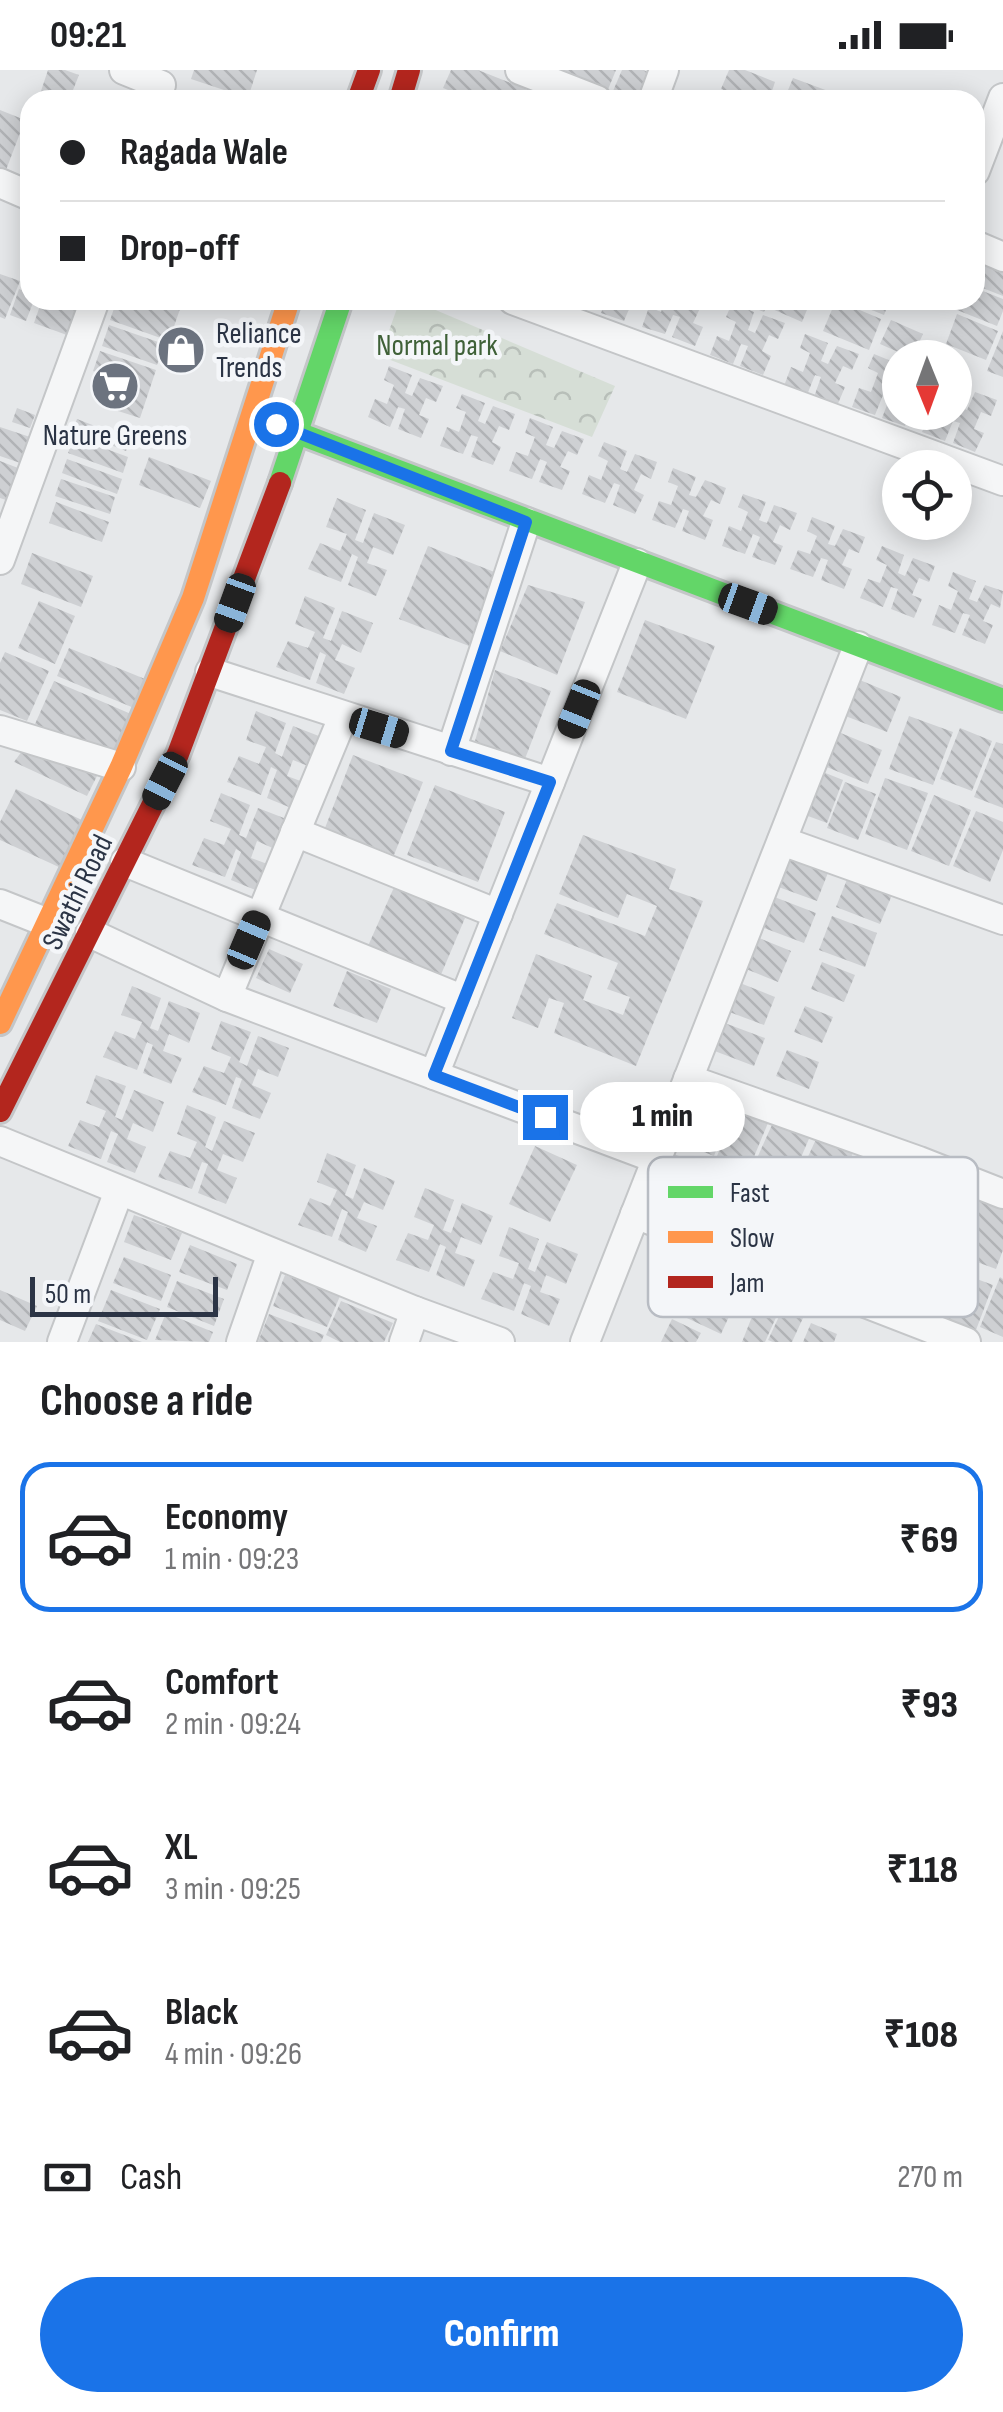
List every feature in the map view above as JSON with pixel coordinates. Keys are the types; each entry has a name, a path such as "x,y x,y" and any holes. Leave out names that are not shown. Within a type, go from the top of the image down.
{"street":[{"path":"124,70 161,85"},
{"path":"532,72 573,90"},
{"path":"985,145 1003,98"},
{"path":"0,560 92,310"},
{"name":"Swathi Road","path":"0,1023 121,767 193,598 286,310"},
{"name":"Swathi Road","path":"0,1111 178,754 299,432 338,310"},
{"path":"540,310 1003,481"},
{"path":"253,416 1003,700"},
{"path":"451,751 526,522"},
{"path":"434,1075 638,563"},
{"path":"658,1157 858,646"},
{"path":"210,672 550,782"},
{"path":"228,997 343,717"},
{"path":"0,730 121,767"},
{"path":"295,832 498,914"},
{"path":"782,840 1003,920"},
{"path":"125,862 464,1000"},
{"path":"0,904 48,923"},
{"path":"90,933 228,997 652,1157"},
{"path":"688,1079 909,1157"},
{"path":"0,1141 416,1312 500,1342"},
{"path":"585,1342 648,1182"},
{"path":"978,1184 1003,1194"},
{"path":"62,1342 118,1190"},
{"path":"635,1214 648,1219"},
{"path":"241,1342 272,1253"},
{"path":"404,1342 416,1312"},
{"path":"901,1317 966,1342"}],"green space":[{"name":"Normal park","path":"396,310 436,310 615,386 592,437 380,356"}],"building":[{"path":"48,70 79,75 73,90 41,90"},
{"path":"194,70 257,70 251,90 224,90 191,79"},
{"path":"451,70 478,70 526,89 448,90 443,88"},
{"path":"564,70 616,70 608,90 563,74"},
{"path":"622,70 643,70 658,76 652,90 613,90"},
{"path":"729,70 745,70 775,82 772,90 721,89"},
{"path":"793,78 825,90 788,90"},
{"path":"0,110 20,118 20,133 6,170 0,168"},
{"path":"985,259 1003,266 1003,296 985,289"},
{"path":"0,274 20,281 5,319 0,317"},
{"path":"20,289 20,310 30,310 26,321 10,315"},
{"path":"985,292 1003,299 997,326 957,310 985,310"},
{"path":"39,310 84,313 75,338 34,323"},
{"path":"114,310 180,310 169,341 110,320"},
{"path":"602,310 629,310 624,321 601,313"},
{"path":"648,310 699,310 693,323 703,327 695,346 672,337 680,317 673,315 665,334 642,327"},
{"path":"729,310 754,312 748,330 755,333 763,315 785,323 778,339 769,335 762,351 771,356 763,375 740,366 748,346 741,344 733,364 710,355 717,336 729,341 736,322 726,317"},
{"path":"775,310 807,310 802,322"},
{"path":"832,310 860,310 881,319 869,350 823,331"},
{"path":"957,314 998,331 986,360 972,354 972,340 947,340"},
{"path":"891,320 923,334 920,340 882,340 880,344"},
{"path":"109,325 164,344 157,365 102,346"},
{"path":"1003,331 1003,377 987,371"},
{"path":"805,334 828,343 821,361 828,364 837,346 859,354 852,370 843,366 835,383 845,387 837,406 814,397 821,377 815,375 807,395 784,386 791,367 803,372 810,353 800,348"},
{"path":"100,351 156,370 140,418 118,411 127,383 93,371"},
{"path":"874,354 882,357 882,398 875,415 852,407 859,388 871,392 878,373 868,368"},
{"path":"389,366 412,375 405,393 412,396 420,378 443,386 436,402 426,398 419,415 429,419 421,438 398,429 405,409 398,407 390,427 368,417 375,399 387,404 394,385 384,380"},
{"path":"975,392 997,400 991,416 981,412 974,429 984,433 975,452 953,443 958,430 972,430"},
{"path":"462,394 485,403 478,421 485,424 493,406 515,414 509,430 499,426 492,442 501,447 493,465 471,457 478,437 471,435 463,454 440,446 447,427 459,432 466,412 456,408"},
{"path":"17,408 35,415 30,428 12,422"},
{"path":"530,418 553,427 546,445 554,448 562,431 584,439 577,455 568,451 560,467 570,471 562,490 539,482 547,462 540,459 532,479 509,471 516,452 528,456 535,437 525,433"},
{"path":"77,419 131,440 126,451 73,430"},
{"path":"0,427 36,439 26,465 0,456"},
{"path":"923,430 949,430 945,441"},
{"path":"74,437 128,457 123,473 68,453"},
{"path":"604,442 627,451 620,469 627,472 635,454 657,462 651,479 641,474 634,490 644,495 635,514 613,505 620,485 614,483 605,503 582,494 589,475 601,480 608,461 598,456"},
{"path":"149,457 211,481 200,508 139,485"},
{"path":"67,459 122,479 117,494 62,473"},
{"path":"0,461 18,468 6,500 0,498"},
{"path":"673,468 696,477 689,495 696,497 705,480 726,488 720,504 711,500 703,516 713,520 705,540 682,531 689,511 683,509 675,528 652,520 659,501 671,505 678,486 668,482"},
{"path":"61,479 115,497 110,514 55,496"},
{"path":"743,494 766,502 759,520 767,523 774,505 797,513 790,530 780,525 773,542 783,546 775,565 752,557 760,537 753,534 745,554 722,546 729,526 741,531 748,512 738,507"},
{"path":"337,498 366,510 355,540 363,543 374,513 405,525 393,555 373,547 367,563 387,570 376,596 348,585 358,557 352,554 341,582 308,569 320,543 340,551 347,534 326,527"},
{"path":"56,502 109,522 102,542 49,523"},
{"path":"812,517 835,526 828,544 835,546 843,529 865,537 859,553 849,549 842,565 852,569 844,589 821,580 828,560 821,558 813,577 790,569 798,550 810,554 817,536 807,531"},
{"path":"428,546 497,573 469,646 399,619"},
{"path":"882,546 904,555 898,573 905,576 913,558 935,566 929,582 919,578 912,595 922,599 914,618 891,609 898,589 891,587 883,607 860,598 868,579 880,583 887,565 876,560"},
{"path":"32,553 93,576 81,607 21,584"},
{"path":"953,572 976,581 969,599 977,602 985,585 1003,591 1000,608 991,604 983,621 993,625 985,644 962,635 970,615 963,613 955,633 932,625 939,605 951,610 958,591 948,586"},
{"path":"528,585 585,602 557,675 500,651"},
{"path":"305,596 335,608 323,638 331,641 342,611 373,623 361,653 342,644 335,660 355,668 344,694 316,683 326,655 320,652 310,680 276,667 288,641 308,648 315,632 295,624"},
{"path":"39,601 75,616 55,664 18,648"},
{"path":"645,620 715,646 686,719 617,692"},
{"path":"69,648 145,679 134,708 57,676"},
{"path":"5,652 49,671 27,721 0,710 0,663"},
{"path":"495,670 551,691 523,764 475,741"},
{"path":"850,676 901,697 887,732 835,712"},
{"path":"54,681 131,714 113,757 35,724"},
{"path":"256,711 286,723 275,753 282,757 293,726 324,738 313,768 293,760 287,776 306,783 296,810 267,798 277,770 271,767 261,795 227,782 239,756 259,764 266,747 246,740"},
{"path":"909,716 953,732 933,785 889,769"},
{"path":"960,728 992,741 972,791 940,779"},
{"path":"831,729 882,750 868,784 817,763"},
{"path":"996,742 1003,744 1003,808 974,797"},
{"path":"25,747 99,772 87,796 14,762"},
{"path":"353,755 423,782 394,855 325,828"},
{"path":"813,768 843,780 827,823 797,812"},
{"path":"885,778 928,793 907,850 865,834"},
{"path":"845,782 876,794 858,840 827,828"},
{"path":"435,785 505,812 478,882 407,855"},
{"path":"16,789 84,821 61,868 0,840 0,822"},
{"path":"221,793 250,805 239,835 246,838 258,808 289,820 277,850 257,841 251,858 270,865 260,892 231,880 241,852 236,849 225,877 192,865 204,838 224,845 231,829 210,821"},
{"path":"934,795 971,810 949,866 911,851"},
{"path":"976,811 1003,822 1003,850 990,882 953,866"},
{"path":"583,835 676,869 669,889 703,901 636,1066 554,1033 564,1003 549,998 538,1028 512,1018 536,954 592,976 583,1000 623,1015 630,997 607,989 618,963 544,934 557,903 645,936 657,906 627,894 618,918 559,894"},
{"path":"786,849 831,865 817,901 773,885"},
{"path":"850,872 894,890 880,924 836,907"},
{"path":"395,885 465,918 440,977 368,946"},
{"path":"764,893 816,913 804,943 753,924"},
{"path":"832,916 877,933 865,967 819,950"},
{"path":"759,938 791,951 778,982 746,969"},
{"path":"269,949 303,964 290,993 256,978"},
{"path":"822,962 855,975 844,1002 811,989"},
{"path":"347,971 391,989 377,1023 333,1006"},
{"path":"735,981 775,997 764,1025 724,1010"},
{"path":"132,986 161,998 150,1028 158,1031 169,1001 200,1013 189,1043 169,1034 163,1051 182,1058 171,1084 143,1073 153,1045 147,1042 137,1070 103,1057 115,1031 135,1039 142,1022 121,1015"},
{"path":"805,1006 833,1017 822,1043 794,1032"},
{"path":"221,1021 251,1032 239,1062 247,1066 258,1036 289,1048 278,1077 258,1069 252,1085 271,1093 260,1119 232,1108 242,1079 236,1077 226,1105 192,1092 204,1066 224,1073 231,1057 211,1049"},
{"path":"722,1022 765,1038 754,1066 712,1050"},
{"path":"787,1050 819,1062 809,1089 776,1076"},
{"path":"96,1075 126,1086 115,1117 122,1120 134,1090 164,1102 153,1132 133,1123 127,1139 146,1147 135,1173 107,1162 118,1134 111,1131 101,1159 68,1146 80,1120 99,1127 106,1111 86,1103"},
{"path":"697,1089 734,1103 714,1156 676,1141"},
{"path":"187,1105 216,1117 205,1147 212,1151 224,1121 255,1133 243,1162 223,1154 217,1170 237,1178 226,1204 198,1193 208,1164 202,1162 192,1189 158,1177 170,1151 190,1158 197,1142 177,1134"},
{"path":"738,1105 770,1118 754,1157 717,1156"},
{"path":"775,1118 811,1134 801,1157 758,1157"},
{"path":"817,1137 853,1153 851,1157 808,1157"},
{"path":"535,1146 577,1165 550,1222 509,1204"},
{"path":"327,1153 356,1165 345,1195 353,1199 364,1168 395,1181 383,1210 364,1202 357,1218 377,1226 366,1252 338,1240 348,1212 342,1209 332,1237 298,1225 310,1198 330,1206 337,1190 317,1182"},
{"path":"425,1188 454,1200 443,1230 451,1233 462,1203 493,1216 481,1245 461,1237 455,1253 475,1260 464,1287 436,1275 446,1247 440,1244 429,1272 396,1260 408,1233 428,1240 434,1225 414,1217"},
{"path":"978,1199 1003,1208 1003,1250 996,1269 978,1262"},
{"path":"134,1215 182,1233 171,1260 124,1242"},
{"path":"509,1227 539,1239 528,1269 535,1272 547,1242 578,1254 566,1284 546,1275 540,1292 560,1299 549,1326 521,1314 531,1286 524,1283 514,1311 481,1299 493,1272 513,1279 519,1263 499,1256"},
{"path":"190,1245 237,1264 227,1290 179,1272"},
{"path":"124,1257 171,1275 161,1301 113,1283"},
{"path":"285,1275 340,1296 327,1327 273,1306"},
{"path":"1000,1277 1003,1279 1003,1337 980,1327"},
{"path":"978,1279 993,1285 976,1330 941,1317 978,1317"},
{"path":"177,1281 224,1299 214,1326 167,1307"},
{"path":"0,1290 37,1306 25,1331 0,1320"},
{"path":"111,1290 160,1309 147,1340 98,1321"},
{"path":"341,1301 393,1323 384,1342 340,1342 326,1335"},
{"path":"166,1313 213,1332 209,1342 155,1340"},
{"path":"269,1314 324,1335 321,1342 258,1342"},
{"path":"685,1317 729,1317 721,1334"},
{"path":"752,1317 776,1317 765,1342 742,1342"},
{"path":"779,1317 803,1318 792,1342 768,1340"},
{"path":"672,1319 701,1333 696,1342 661,1342"},
{"path":"811,1323 837,1334 834,1342 803,1342"},
{"path":"96,1324 142,1342 88,1342"}],"traffic: fast":[{"path":"280,483 338,310"},
{"path":"253,416 1003,700"}],"traffic: slow":[{"path":"0,1023 121,767 193,598 286,310"}],"traffic: jam":[{"path":"362,90 369,70"},
{"path":"403,90 409,70"},
{"path":"0,1111 178,754 280,483"}],"place":[{"name":"Reliance Trends","path":"181,350"},
{"name":"Nature Greens","path":"115,386"}],"route":[{"path":"276,424 526,522 451,751 550,782 434,1075 545,1117"}]}
